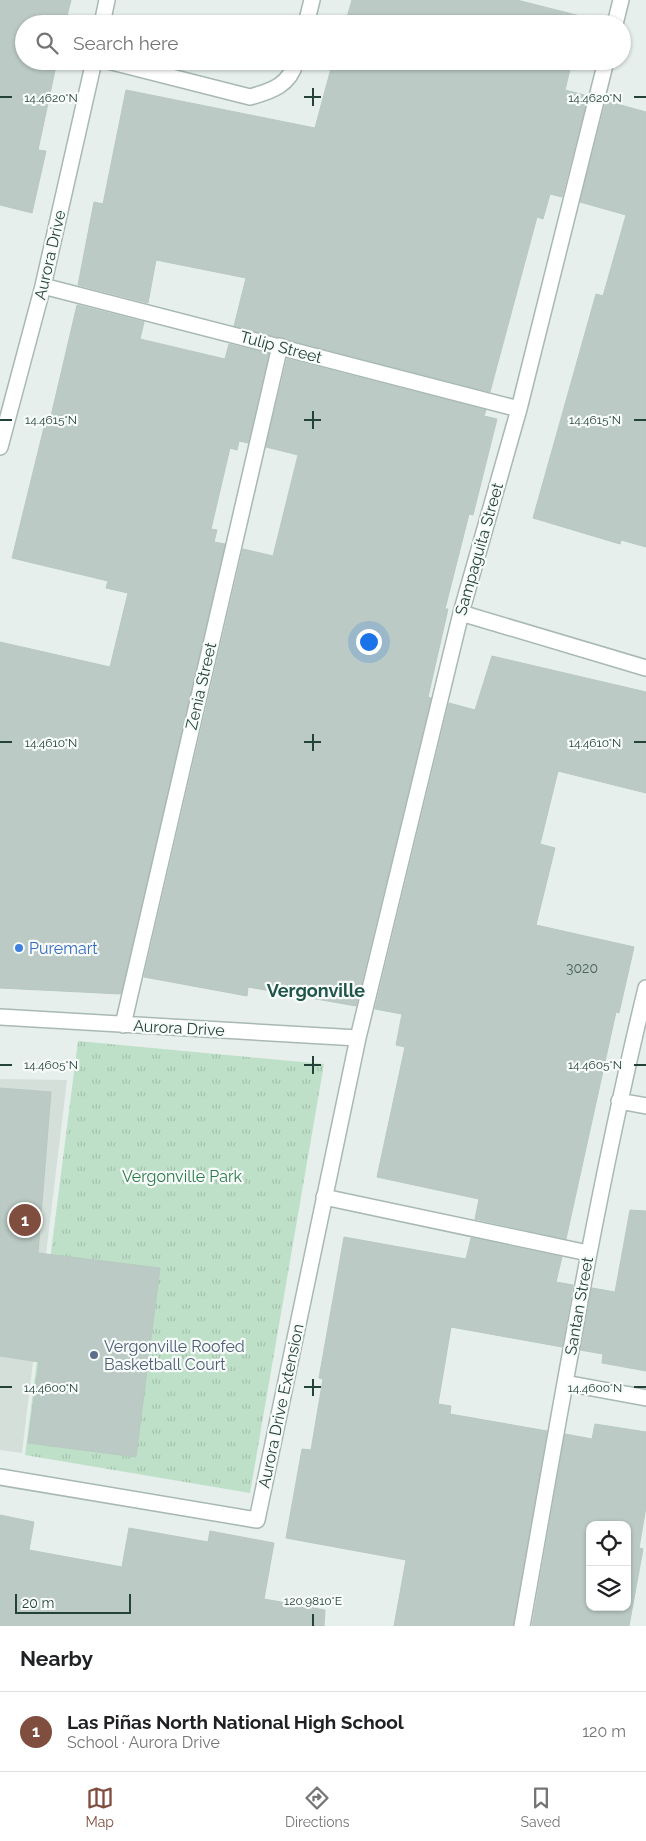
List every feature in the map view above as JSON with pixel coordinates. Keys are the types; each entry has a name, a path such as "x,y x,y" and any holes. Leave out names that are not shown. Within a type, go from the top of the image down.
{"street":[{"path":"104,15 107,0"},
{"path":"308,15 312,0"},
{"path":"617,15 621,0"},
{"name":"Aurora Drive","path":"0,447 43,286 92,70"},
{"path":"144,70 250,97 271,92 292,75 293,70"},
{"name":"Sampaguita Street","path":"358,1038 461,613 519,410 604,70"},
{"name":"Tulip Street","path":"43,286 280,346 519,410"},
{"name":"Zenia Street","path":"123,1025 280,346"},
{"path":"461,613 646,668"},
{"name":"Santan Street","path":"522,1626 588,1253 619,1101 646,988"},
{"name":"Aurora Drive","path":"0,1017 358,1038"},
{"name":"Aurora Drive Extension","path":"0,1477 257,1520 358,1038"},
{"path":"619,1101 646,1106"},
{"path":"324,1197 588,1253"},
{"path":"565,1383 646,1398"}],"shaded area":[{"path":"0,1079 67,1080 22,1453 0,1450"}],"green space":[{"name":"Vergonville Park","path":"78,1041 324,1064 250,1493 25,1455"}],"building":[{"path":"0,0 71,0 67,15 15,15 15,70 55,70 38,150 46,151 32,213 0,205"},
{"path":"352,0 517,0 576,15 348,15"},
{"path":"331,70 570,70 565,90 588,96 562,197 550,194 543,219 537,217 490,392 234,326 246,278 156,260 148,303 78,285 94,202 103,204 126,90 315,128"},
{"path":"606,101 646,112 646,547 621,540 620,544 533,518 596,294 603,296 626,215 580,202"},
{"path":"77,305 144,322 140,339 225,359 229,344 269,354 248,443 239,441 237,450 230,448 211,529 217,530 214,542 225,544 121,994 0,988 0,642 110,667 128,593 106,588 108,581 12,558 47,415 51,416"},
{"path":"287,359 486,410 484,416 497,419 473,515 469,514 445,609 448,609 428,697 431,698 356,1006 248,987 247,996 144,977 243,549 273,556 298,455 266,447"},
{"path":"492,656 646,692 646,793 558,771 540,844 555,848 536,925 634,947 619,1013 616,1012 566,1239 475,1219 479,1199 377,1177 405,1047 396,1045 402,1014 375,1009 449,703 475,710"},
{"name":"Vergonville Roofed Basketball Court","path":"0,1088 51,1092 38,1253 160,1268 136,1457 28,1443 39,1362 0,1356"},
{"path":"630,1210 646,1211 646,1371 602,1363 603,1354 580,1350 592,1288 615,1292"},
{"path":"344,1237 466,1259 471,1238 562,1257 556,1282 573,1285 562,1347 451,1327 438,1404 451,1406 450,1414 547,1431 513,1626 394,1626 406,1560 286,1538 302,1449 311,1450 323,1379 319,1378"},
{"path":"595,1424 646,1432 646,1507 639,1548 643,1549 629,1626 532,1626 565,1434 592,1439"},
{"path":"0,1515 34,1522 29,1550 122,1567 129,1528 208,1542 210,1531 274,1543 264,1599 325,1610 324,1626 0,1626"}],"place":[{"name":"Puremart","path":"19,948"},
{"name":"Las Piñas North National High School","path":"25,1220"},
{"name":"Vergonville Roofed Basketball Court","path":"94,1355"}],"district":[{"name":"Vergonville","path":"316,990"}]}
